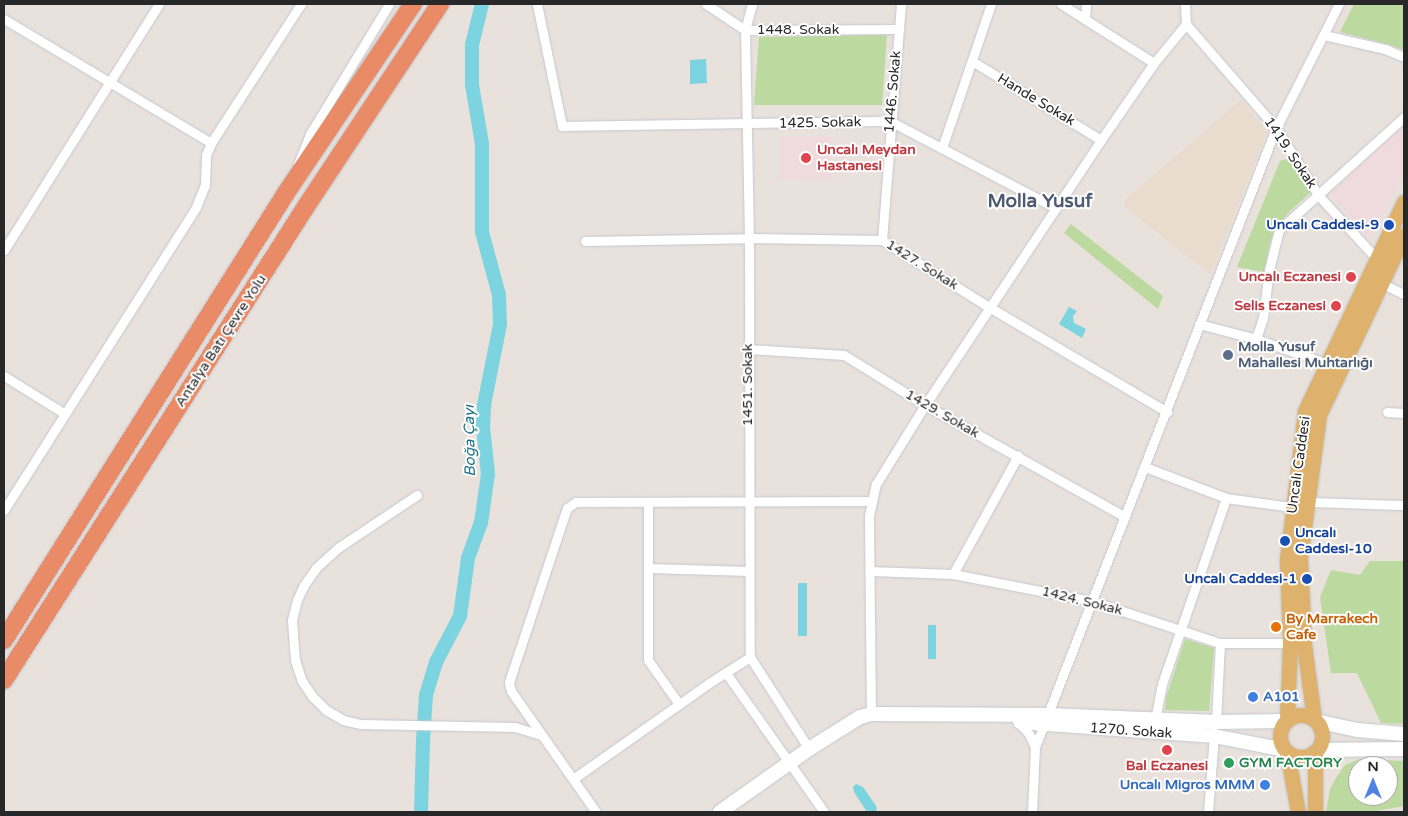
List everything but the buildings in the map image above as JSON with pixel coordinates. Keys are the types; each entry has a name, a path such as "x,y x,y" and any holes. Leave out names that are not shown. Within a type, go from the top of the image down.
{"highway":[{"path":"4,640 286,193 413,4"},
{"name":"Antalya Batı Çevre Yolu","path":"4,680 305,208 440,4"}],"main road":[{"name":"Uncalı Caddesi","path":"1315,720 1304,644 1300,558 1300,505 1305,411 1404,202"},
{"name":"Uncalı Caddesi","path":"1286,720 1290,643 1287,560 1319,415 1404,236"},
{"path":"1298,812 1286,751 1280,738 1280,731 1286,720 1300,714 1315,720 1322,730 1322,737 1316,751 1315,812"},
{"path":"1286,751 1298,757 1305,757 1316,751"}],"street":[{"path":"4,250 159,4"},
{"path":"4,510 196,207 205,186 206,156 211,143 301,4"},
{"path":"286,193 310,134 389,4"},
{"name":"1425. Sokak","path":"537,4 562,126 890,121 1056,208"},
{"name":"1448. Sokak","path":"706,4 745,30 898,29"},
{"name":"1451. Sokak","path":"750,657 748,502 749,238 745,30 752,4"},
{"name":"1446. Sokak","path":"882,240 890,121 901,4"},
{"path":"942,148 991,4"},
{"path":"1060,4 1154,63"},
{"path":"1085,19 1086,4"},
{"path":"871,714 869,516 876,484 989,307 1101,140 1154,63 1186,24 1185,4"},
{"path":"1032,812 1034,747 1126,517 1276,128 1338,4"},
{"path":"4,19 211,143"},
{"name":"1419. Sokak","path":"1186,24 1276,128 1318,195 1376,258"},
{"path":"1324,35 1385,49 1404,57"},
{"name":"Hande Sokak","path":"972,61 1101,140"},
{"path":"1256,339 1263,318 1269,270 1279,230 1404,117"},
{"name":"1427. Sokak","path":"585,241 749,238 882,240 989,307 1167,412"},
{"path":"1381,283 1404,294"},
{"path":"1199,324 1256,339 1328,364"},
{"name":"1429. Sokak","path":"748,349 844,355 925,405 1126,517"},
{"path":"4,376 65,414"},
{"path":"1387,412 1404,413"},
{"path":"953,574 1018,456"},
{"path":"1145,466 1226,498 1300,505 1404,505"},
{"path":"416,495 339,547 316,568 297,600 292,620 295,660 302,681 312,696 326,710 343,720 361,724 516,727 542,735"},
{"path":"1156,720 1162,684 1226,498"},
{"path":"596,812 511,691 509,682 567,508 576,502 872,501"},
{"path":"648,502 648,660 679,704"},
{"path":"648,568 749,571"},
{"name":"1424. Sokak","path":"870,572 953,574 1092,601 1220,642 1290,643"},
{"path":"1216,722 1220,642"},
{"path":"573,779 679,704 750,657 809,749"},
{"path":"726,672 791,762 824,812"},
{"name":"1270. Sokak","path":"720,812 809,749 860,717 871,714 977,715 1046,720 1214,736 1286,751"},
{"name":"1270. Sokak","path":"977,715 1018,722 1046,720 1216,722 1286,720"},
{"path":"1315,720 1357,730 1404,734"},
{"path":"1018,722 1028,734 1034,747"},
{"path":"1208,812 1214,736"},
{"path":"1316,751 1404,750"}],"shaded area":[{"path":"1241,100 1267,132 1210,274 1124,206 1125,200"},
{"path":"1404,123 1404,174 1369,239 1330,193"},
{"name":"Uncalı Meydan Hastanesi","path":"831,136 832,179 781,180 780,137"}],"green space":[{"path":"1354,4 1404,4 1404,50 1340,32"},
{"path":"887,35 882,105 754,105 759,37"},
{"path":"1287,159 1293,162 1311,192 1290,211 1277,227 1271,239 1264,272 1237,267 1280,161"},
{"path":"1071,224 1163,296 1158,309 1064,233"},
{"path":"1370,561 1404,561 1404,724 1381,723 1357,673 1331,673 1320,597 1331,570 1360,575"},
{"path":"1185,639 1214,648 1209,711 1165,710 1166,698"},
{"path":"1398,761 1404,761 1404,806 1371,812 1326,812 1330,789 1348,764 1348,806 1398,806"}],"water":[{"path":"706,59 707,83 690,84 690,60"},
{"path":"1069,307 1077,311 1073,316 1074,323 1086,329 1082,338 1059,324"},
{"path":"798,583 807,583 807,636 798,636"},
{"path":"928,625 936,625 936,659 928,659"},
{"path":"856,784 863,787 876,806 877,812 867,812 854,792 853,787"}],"waterway":[{"name":"Boğa Çayı","path":"421,812 426,695 436,662 460,616 468,558 481,523 488,474 483,427 484,405 500,324 499,295 482,232 482,144 472,85 472,45 482,4"}],"place":[{"name":"Uncalı Meydan Hastanesi","path":"806,158"},
{"name":"Uncalı Caddesi-9","path":"1389,225"},
{"name":"Uncalı Eczanesi","path":"1351,277"},
{"name":"Selis Eczanesi","path":"1336,306"},
{"name":"Molla Yusuf Mahallesi Muhtarlığı","path":"1228,355"},
{"name":"Uncalı Caddesi-10","path":"1285,541"},
{"name":"Uncalı Caddesi-1","path":"1307,579"},
{"name":"By Marrakech Cafe","path":"1276,627"},
{"name":"A101","path":"1253,697"},
{"name":"Bal Eczanesi","path":"1167,750"},
{"name":"GYM FACTORY","path":"1229,763"},
{"name":"Uncalı Migros MMM","path":"1265,785"}],"district":[{"name":"Molla Yusuf","path":"1040,202"}]}
